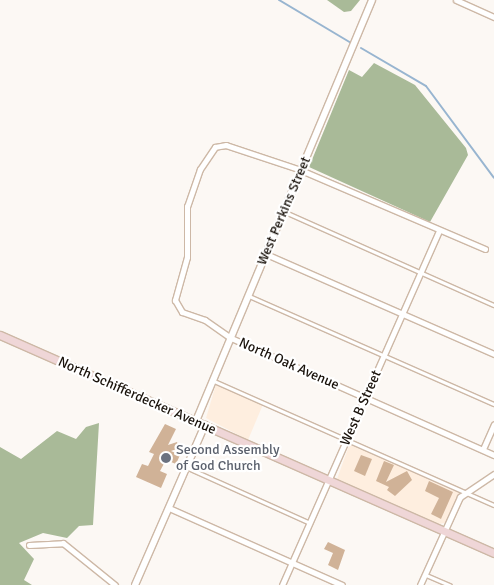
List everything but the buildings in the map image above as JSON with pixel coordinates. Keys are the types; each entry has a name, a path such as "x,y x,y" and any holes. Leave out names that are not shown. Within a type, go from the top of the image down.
{"main road":[{"name":"North Schifferdecker Avenue","path":"0,335 494,554"}],"street":[{"name":"West Perkins Street","path":"196,422 372,0"},
{"path":"456,0 494,17"},
{"name":"North Oak Avenue","path":"301,170 226,145 215,147 200,169 187,206 186,257 175,300 182,312 206,320 231,338 494,454"},
{"path":"301,170 485,249"},
{"name":"West B Street","path":"282,585 439,230"},
{"path":"266,254 494,354"},
{"path":"483,449 494,424"},
{"path":"136,585 205,425"},
{"path":"420,585 464,492 494,474"},
{"path":"169,508 342,585"},
{"path":"29,545 63,543 115,585"}],"lane":[{"path":"284,212 494,305"},
{"path":"249,296 494,404"},
{"path":"213,381 494,505"},
{"path":"187,467 310,522"},
{"path":"425,574 450,585"}],"shaded area":[{"path":"217,381 264,402 248,440 206,418"},
{"path":"351,440 462,488 445,523 438,524 337,479"}],"green space":[{"path":"327,0 360,0 351,11 344,12"},
{"path":"374,63 415,85 466,148 468,155 430,222 309,167 349,70 362,77"},
{"path":"99,423 93,525 79,526 67,538 43,533 19,543 34,559 24,580 32,585 0,585 0,447 21,459 57,431 76,439 86,427"}],"waterway":[{"path":"279,0 351,43"},
{"path":"361,48 426,86 494,178"}],"place":[{"name":"Second Assembly of God Church","path":"166,458"}]}
